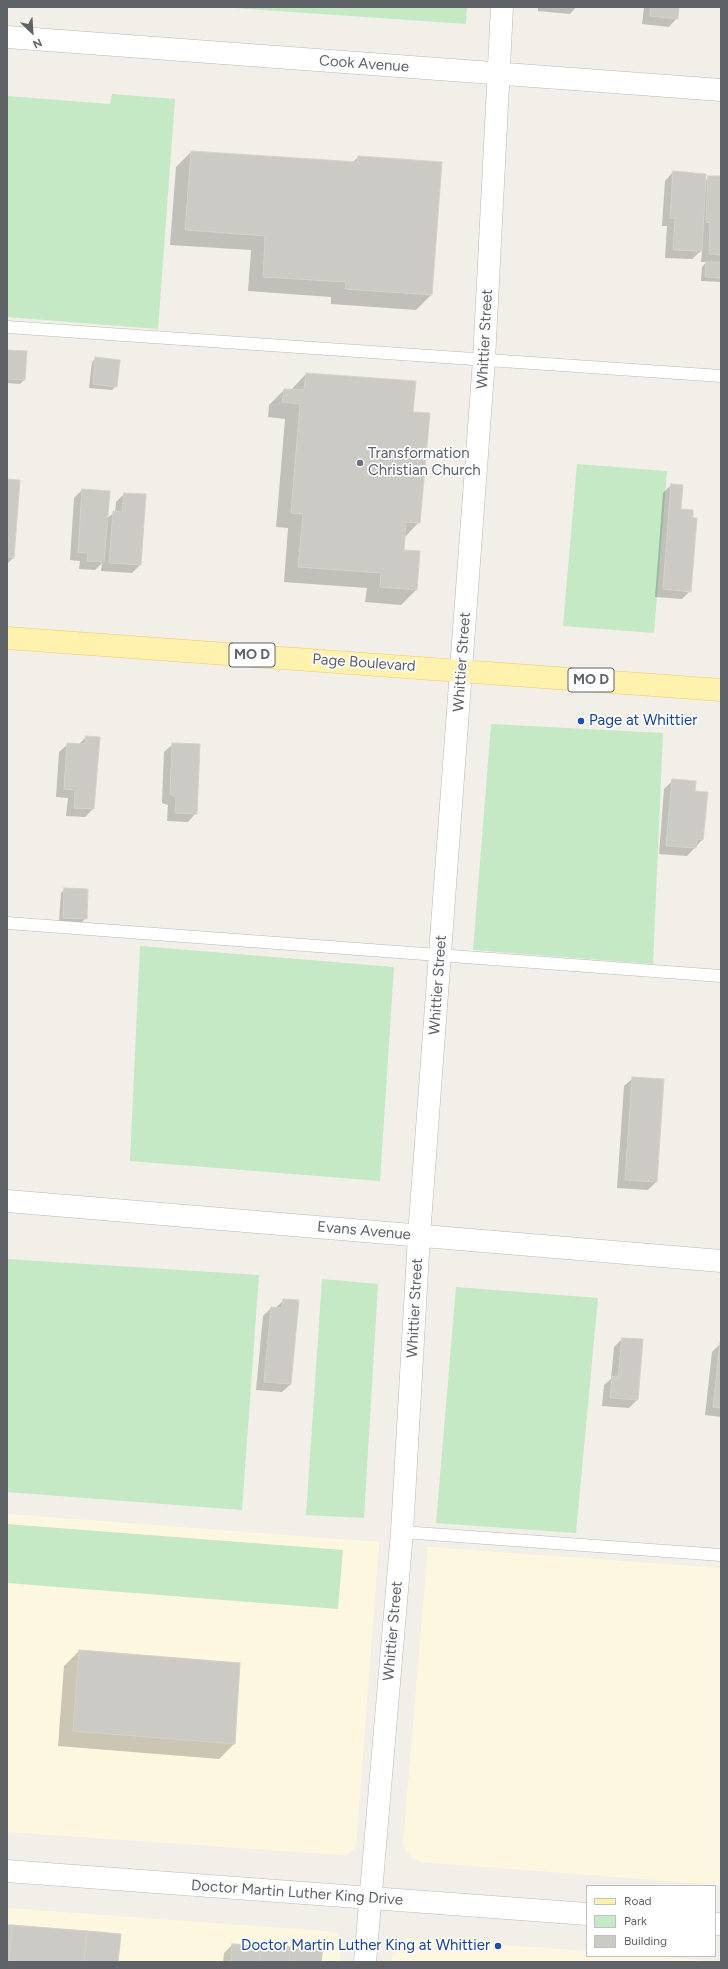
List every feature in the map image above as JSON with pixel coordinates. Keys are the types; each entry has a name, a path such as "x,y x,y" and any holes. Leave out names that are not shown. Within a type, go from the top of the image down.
{"main road":[{"name":"Page Boulevard","path":"7,638 721,690"}],"street":[{"name":"Whittier Street","path":"365,1962 402,1532 420,1236 484,360 502,7"},
{"name":"Cook Avenue","path":"7,37 721,90"},
{"name":"Evans Avenue","path":"7,1201 721,1261"},
{"name":"Doctor Martin Luther King Drive","path":"7,1871 586,1914"}],"lane":[{"path":"7,327 721,376"},
{"path":"7,923 721,976"},
{"path":"402,1532 721,1555"}],"shaded area":[{"path":"7,1514 379,1542 356,1847 349,1853 342,1855 7,1832"},
{"path":"428,1547 721,1568 721,1885 420,1862 412,1857 406,1850 403,1843"},
{"path":"7,1908 325,1931 335,1933 340,1938 340,1962 7,1962"},
{"path":"407,1938 586,1951 586,1957 660,1957 721,1962 391,1962 394,1946"}],"green space":[{"path":"220,7 467,7 466,24"},
{"path":"112,94 175,99 158,329 7,317 7,96 110,104"},
{"path":"577,464 667,471 654,633 563,626"},
{"path":"491,724 663,733 653,964 473,950"},
{"path":"140,946 394,967 380,1181 130,1161"},
{"path":"7,1259 259,1275 242,1510 7,1492"},
{"path":"322,1279 378,1284 364,1518 306,1515"},
{"path":"456,1287 598,1298 576,1533 436,1523"},
{"path":"7,1524 343,1550 338,1609 7,1583"}],"building":[{"path":"651,7 679,7 678,19 650,16"},
{"path":"191,151 357,162 358,156 442,162 432,295 345,289 346,282 263,277 265,236 185,230"},
{"path":"673,171 706,174 702,251 673,250 675,218 670,218"},
{"path":"708,176 721,176 721,255 709,254 710,223 706,222"},
{"path":"706,262 721,262 721,278 705,277"},
{"path":"7,350 27,351 25,380 7,379"},
{"path":"95,357 120,360 117,387 93,384"},
{"name":"Transformation Christian Church","path":"306,373 416,381 413,412 430,413 420,523 406,522 404,550 420,551 417,590 380,587 381,573 298,567 303,514 291,513 300,404 282,402 284,389 304,390"},
{"path":"7,479 20,480 14,558 7,557"},
{"path":"671,484 683,485 681,509 693,510 693,518 697,518 691,592 663,589"},
{"path":"82,489 110,491 104,562 87,561 88,553 78,552"},
{"path":"124,493 146,494 141,565 109,563 113,511 122,512"},
{"path":"86,736 100,737 94,809 74,808 75,790 64,789 67,743 85,744"},
{"path":"172,743 200,744 197,814 175,813 176,797 170,794"},
{"path":"672,779 696,781 695,791 708,792 703,840 697,839 696,848 666,846"},
{"path":"64,888 88,889 87,919 63,918"},
{"path":"632,1077 664,1079 657,1182 625,1180"},
{"path":"283,1299 299,1300 291,1384 264,1382 271,1307 282,1308"},
{"path":"622,1338 643,1339 638,1400 610,1398 612,1376 618,1377"},
{"path":"720,1342 721,1343 721,1408 713,1407"},
{"path":"79,1650 240,1663 235,1744 73,1731"},
{"path":"7,1925 12,1925 9,1962 7,1962"},
{"path":"12,1925 87,1931 84,1962 9,1962"},
{"path":"87,1931 121,1934 118,1962 84,1962"},
{"path":"232,1944 261,1946 260,1962 231,1962"},
{"path":"261,1946 290,1947 289,1962 260,1962"},
{"path":"290,1947 323,1948 321,1962 289,1962"}],"place":[{"name":"Transformation Christian Church","path":"360,463"},
{"name":"Page at Whittier","path":"581,721"},
{"name":"Doctor Martin Luther King at Whittier","path":"498,1946"}]}
